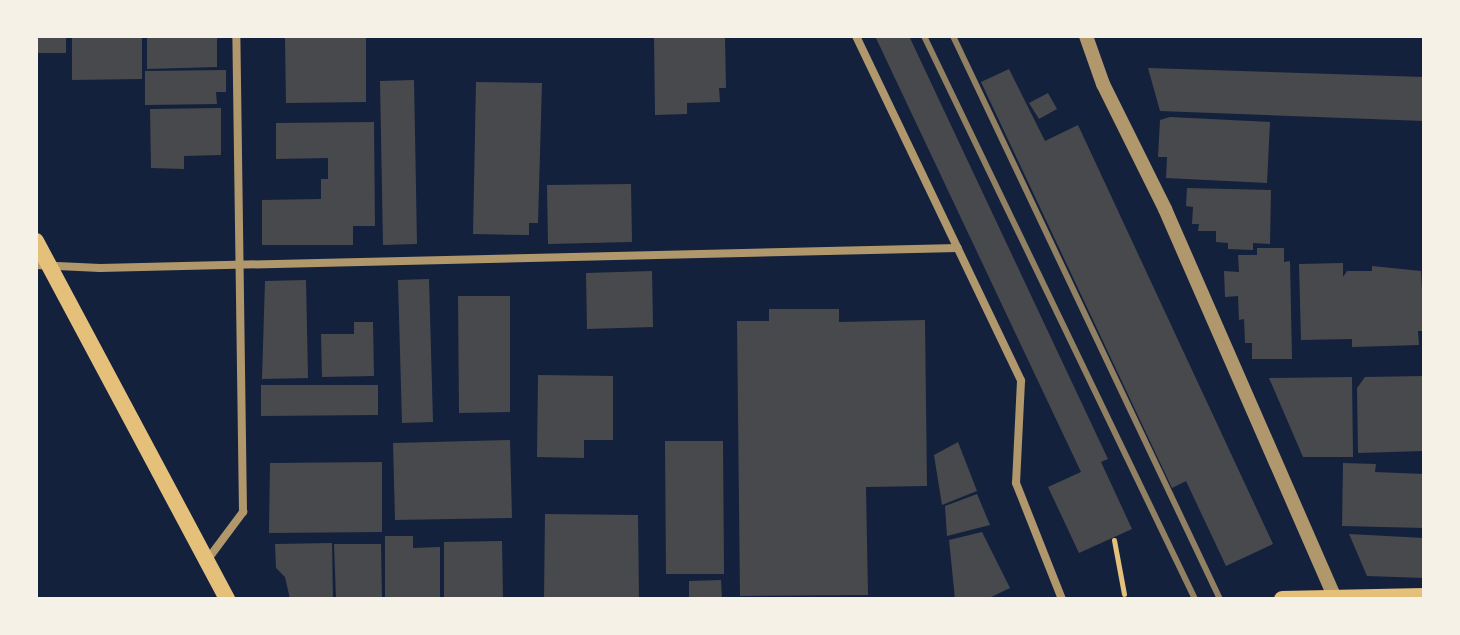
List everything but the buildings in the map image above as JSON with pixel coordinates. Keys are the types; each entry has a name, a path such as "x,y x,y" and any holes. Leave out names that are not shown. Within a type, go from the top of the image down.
{"main road":[{"path":"36,241 42,265 208,559 227,599"},
{"path":"1282,599 1333,594 1424,596"}],"street":[{"path":"208,559 243,512 236,36"},
{"path":"856,36 1021,381 1016,483 1062,599"},
{"path":"1086,36 1103,84 1165,209 1333,594"},
{"path":"42,265 100,268 958,248"}],"path":[{"path":"1114,540 1124,594"}],"railway":[{"path":"924,36 1195,599"},
{"path":"953,36 1220,599"}]}
